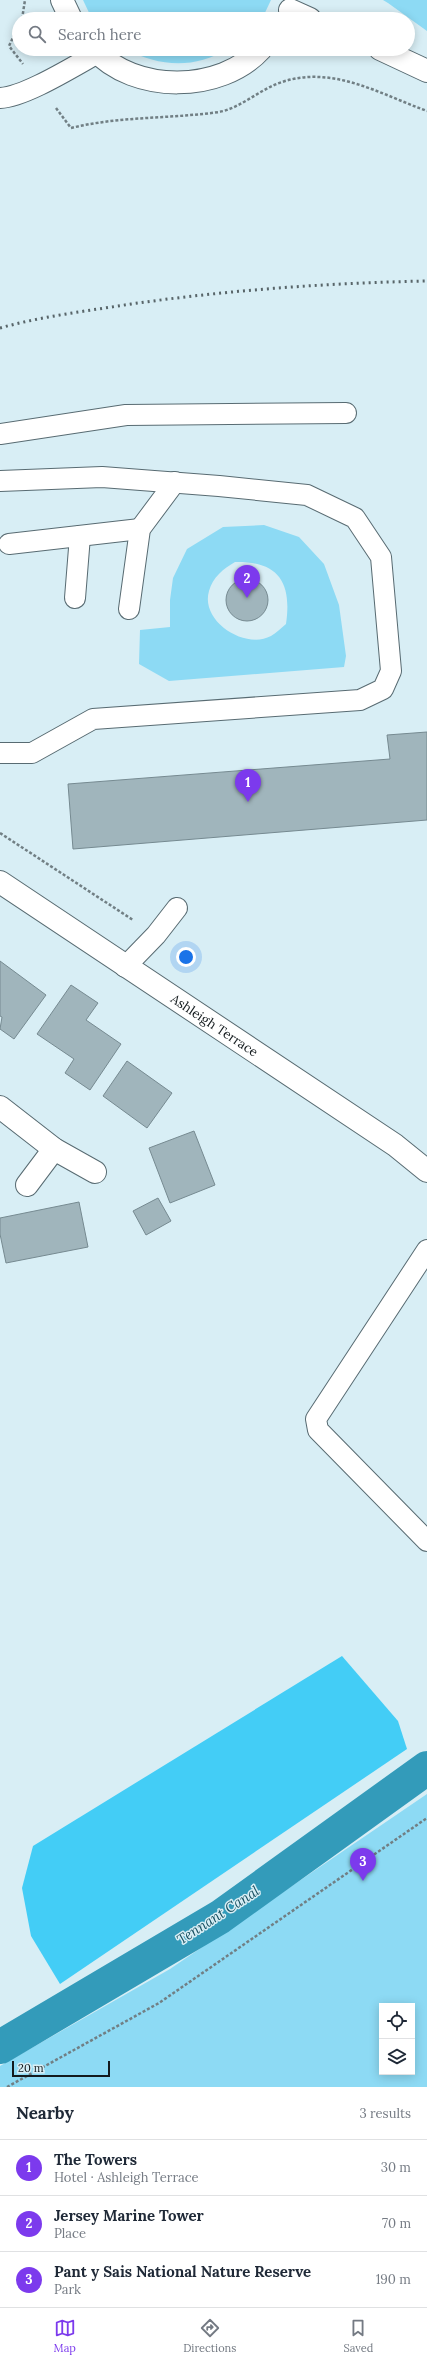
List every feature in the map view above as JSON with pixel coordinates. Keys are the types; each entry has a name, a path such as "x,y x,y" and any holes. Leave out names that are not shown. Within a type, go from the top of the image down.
{"main road":[{"path":"62,0 68,12"},
{"path":"103,56 127,72 159,82 193,82 226,73 254,56"},
{"path":"395,56 427,71"},
{"name":"Ashleigh Terrace","path":"0,882 125,967 395,1145 427,1171"},
{"path":"0,1107 54,1148 95,1172"},
{"path":"27,1185 54,1148"}],"lane":[{"path":"0,98 8,98 38,84 87,56"},
{"path":"0,434 126,415 346,413"},
{"path":"0,481 102,477 175,482 307,495 355,518 381,556 391,671 383,689 360,700 93,719 32,753 0,753"},
{"path":"129,609 140,529 175,482"},
{"path":"9,544 140,529"},
{"path":"75,598 80,536"},
{"path":"125,967 156,935 177,908"},
{"path":"427,1250 316,1419 318,1430 427,1541"}],"path":[{"path":"23,12 25,0"},
{"path":"0,833 156,935"},
{"path":"7,2087 159,2003 427,1818"}],"shaded area":[{"path":"83,0 271,0 265,12 89,12"},
{"path":"383,0 427,0 427,31 415,22 415,12 401,12"},
{"path":"141,56 212,56 190,63 164,62"},
{"path":"264,525 299,537 324,564 339,605 346,656 344,667 169,681 139,664 140,630 170,627 170,600 173,578 187,549 223,527","holes":["235,562 250,563 272,570 279,577 284,586 287,597 286,624 271,636 261,639 249,639 238,636 227,630 211,613 208,602 209,591 219,574"]},
{"path":"342,1656 398,1721 407,1749 60,1984 31,1936 22,1888 33,1846"},
{"path":"427,1794 427,2087 0,2087 0,2066 170,1969"}],"building":[{"path":"243,579 251,579 259,582 265,588 268,600 265,612 259,618 251,621 243,621 235,618 229,612 226,604 226,596 229,588 235,582"},
{"path":"427,732 427,820 73,849 68,784 390,759 387,735"},
{"path":"0,961 46,995 14,1039 0,1029 2,1017 0,1016"},
{"path":"71,985 98,1003 86,1020 121,1044 90,1090 65,1073 74,1059 37,1034"},
{"path":"127,1061 172,1093 147,1128 103,1096"},
{"path":"194,1131 215,1185 170,1203 149,1148"},
{"path":"158,1198 171,1221 146,1235 133,1211"},
{"path":"79,1202 88,1247 6,1263 0,1234 0,1218"}],"waterway":[{"name":"Tennant Canal","path":"0,2047 220,1917 427,1768"}],"railway":[{"path":"0,328 65,314 168,299 315,285 427,281"}],"place":[{"name":"Jersey Marine Tower","path":"247,598"},
{"name":"The Towers","path":"248,802"},
{"name":"Pant y Sais National Nature Reserve","path":"363,1881"}]}
